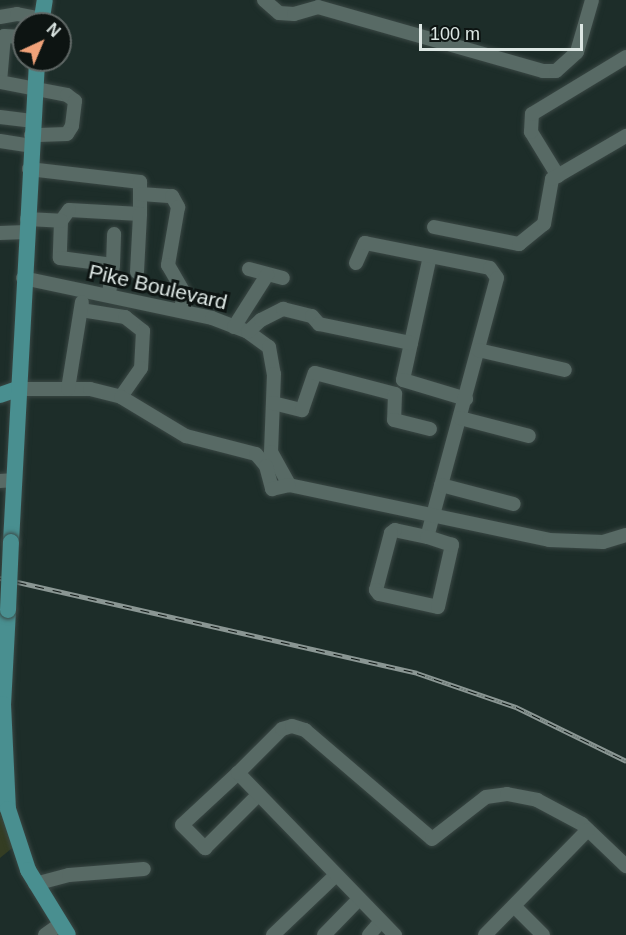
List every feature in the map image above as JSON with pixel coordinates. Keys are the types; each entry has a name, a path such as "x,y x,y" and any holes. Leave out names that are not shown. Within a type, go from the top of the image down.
{"main road":[{"path":"36,72 17,388 7,480 11,542 2,787 17,842 35,884 64,929"},
{"path":"0,384 17,388"},
{"path":"0,394 17,388"}],"street":[{"path":"264,0 279,13 294,14 318,7 543,71 556,71 577,52 592,0"},
{"path":"0,141 31,134 67,134 72,126 75,101 67,95 0,82 4,36 12,36"},
{"path":"558,176 531,132 532,114 626,57"},
{"path":"0,117 31,134"},
{"path":"434,227 519,244 544,224 552,179 626,136"},
{"path":"29,169 140,182 137,272"},
{"path":"141,194 172,196 178,207 168,265 185,294 180,310"},
{"path":"113,265 60,258 61,221 69,210 140,214"},
{"path":"0,233 26,226 61,221"},
{"path":"109,295 114,234"},
{"path":"356,263 365,243 490,268 497,279 427,537"},
{"path":"430,256 403,380 466,399"},
{"path":"249,269 284,279"},
{"path":"234,327 267,274"},
{"name":"Pike Boulevard","path":"23,278 180,310 248,332 269,347 273,403 271,452 289,485"},
{"path":"68,389 84,291"},
{"path":"248,332 283,309 312,316 319,324 411,343"},
{"path":"81,310 125,317 143,331 141,368 121,397"},
{"path":"478,350 565,370"},
{"path":"273,403 302,410 315,373 395,394 394,420 430,429"},
{"path":"17,388 68,389 121,397 186,436 256,454 266,466 272,489 289,485 549,540 603,543 626,535"},
{"path":"460,418 529,436"},
{"path":"441,485 514,504"},
{"path":"395,530 427,537 452,545 438,607 379,594 376,590 392,533 395,530"},
{"path":"258,795 205,849 182,825 282,729 292,726 305,730 432,839 486,797 507,794 537,800 588,830 626,866"},
{"path":"238,773 335,876 395,935"},
{"path":"485,935 588,830"},
{"path":"35,884 69,875 144,869"},
{"path":"273,935 335,876"},
{"path":"324,935 359,899"},
{"path":"514,906 543,935"},
{"path":"369,935 381,921"},
{"path":"45,935 64,929"}],"green space":[{"path":"0,763 17,844 0,858"}],"railway":[{"path":"0,578 417,673 516,707 626,761"}]}
